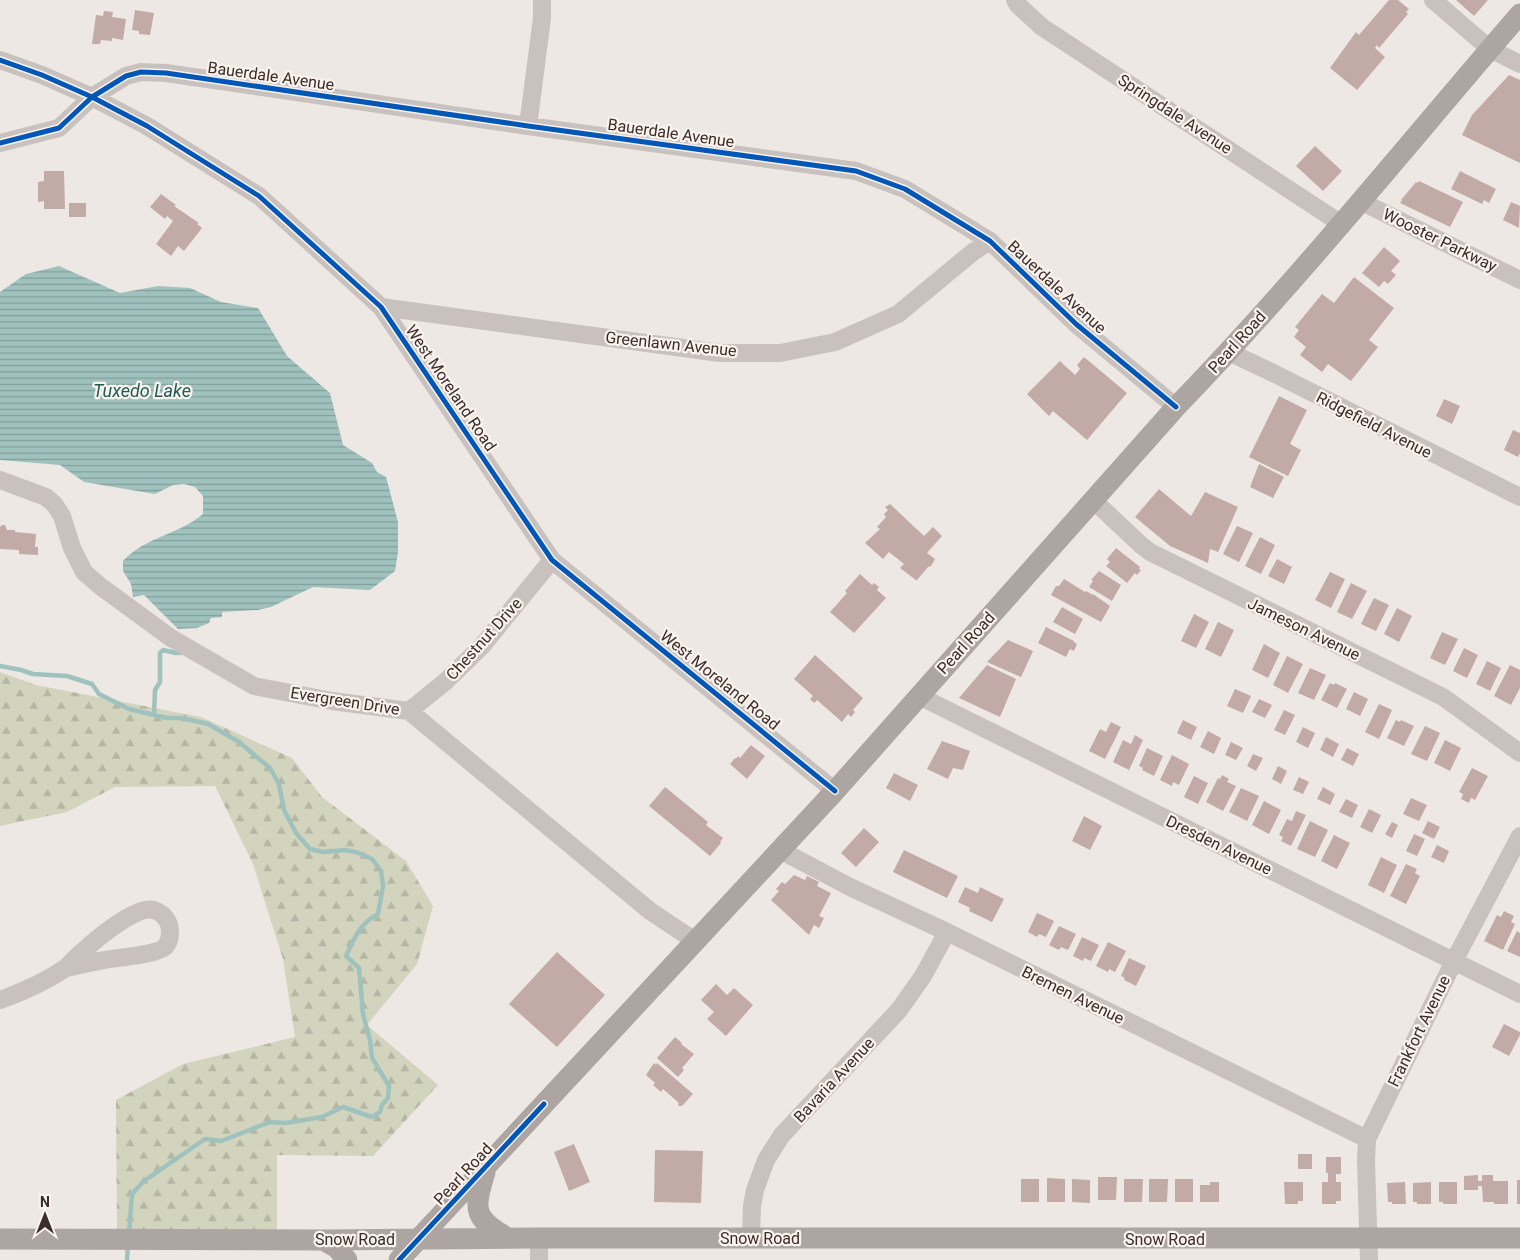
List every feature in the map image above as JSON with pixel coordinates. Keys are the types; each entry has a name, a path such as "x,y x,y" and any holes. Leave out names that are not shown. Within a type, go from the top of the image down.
{"main road":[{"name":"Pearl Road","path":"399,1260 835,791 1176,407 1229,352 1520,14"},
{"path":"486,1167 478,1196 478,1208 482,1219 491,1229 508,1238"},
{"name":"Snow Road","path":"0,1239 1520,1238"},
{"path":"323,1240 337,1248 347,1260"}],"street":[{"path":"528,126 542,18 542,0"},
{"name":"Springdale Avenue","path":"1015,0 1042,27 1340,223"},
{"path":"1433,0 1490,49 1520,64"},
{"name":"West Moreland Road","path":"0,60 42,75 92,97 147,126 259,196 381,307 552,560 835,791"},
{"name":"Bauerdale Avenue","path":"0,143 59,128 92,97 126,76 148,72 176,74 856,172 905,189 990,241 1076,324 1176,407"},
{"name":"Wooster Parkway","path":"1360,201 1520,280"},
{"name":"Greenlawn Avenue","path":"381,307 720,353 780,353 835,342 898,314 973,252 990,241"},
{"name":"Ridgefield Avenue","path":"1229,352 1520,497"},
{"name":"Evergreen Drive","path":"0,480 46,497 56,505 62,516 77,561 84,572 171,638 254,686 332,701 409,711 650,911 696,941"},
{"name":"Jameson Avenue","path":"1093,500 1150,552 1443,697 1485,727 1502,742 1520,753"},
{"name":"Chestnut Drive","path":"409,711 445,682 482,646 552,560"},
{"name":"Dresden Avenue","path":"919,696 1520,994"},
{"name":"Frankfort Avenue","path":"1369,1260 1367,1139 1454,961 1520,836"},
{"name":"Bremen Avenue","path":"780,850 850,887 947,932 1367,1139"},
{"path":"0,1000 22,992 65,968 82,952 127,917 137,912 147,909 156,910 168,922 170,929 169,938 165,947 156,952 65,968"},
{"name":"Bavaria Avenue","path":"751,1238 752,1206 755,1190 766,1160 782,1136 899,1010 923,976 947,932"},
{"path":"539,1238 539,1260"}],"green space":[{"path":"0,672 36,685 201,717 292,758 322,797 406,861 433,906 417,964 367,1025 438,1085 373,1156 277,1155 277,1231 117,1231 116,1100 183,1064 295,1037 283,959 253,864 215,786 115,787 67,812 0,826"}],"water":[{"name":"Tuxedo Lake","path":"59,266 120,293 158,286 190,288 221,302 258,308 287,356 330,393 343,445 372,463 377,472 386,477 398,522 398,552 395,571 370,590 313,587 271,607 258,610 222,612 222,617 211,618 209,623 197,628 178,629 144,595 133,597 131,584 123,571 123,561 142,546 194,521 203,514 203,496 195,487 184,484 173,485 155,494 84,482 60,465 0,460 0,292 26,274"}],"building":[{"path":"1389,0 1398,0 1409,9 1406,12 1408,14 1379,48 1377,45 1375,48 1385,57 1357,90 1330,68 1356,32 1359,35"},
{"path":"1456,0 1488,0 1474,16"},
{"path":"135,10 154,13 150,35 139,34 139,31 132,30"},
{"path":"104,11 113,12 112,17 126,19 123,40 112,38 112,41 101,40 100,44 92,44 96,15 103,16"},
{"path":"1509,75 1520,80 1520,163 1462,135 1472,115"},
{"path":"1315,146 1342,171 1323,191 1296,166"},
{"path":"44,171 64,171 65,209 44,209 44,201 38,202 38,182 44,181"},
{"path":"1460,171 1496,189 1489,203 1484,200 1482,204 1451,189"},
{"path":"1419,181 1463,202 1450,227 1400,203 1416,182"},
{"path":"161,194 176,205 174,206 199,223 197,224 202,228 184,251 178,246 171,256 156,244 173,221 167,216 165,219 150,207"},
{"path":"1511,202 1520,206 1519,228 1503,220"},
{"path":"69,203 86,203 86,217 69,217"},
{"path":"1384,247 1400,261 1391,271 1396,275 1388,284 1384,281 1379,287 1362,273"},
{"path":"1354,277 1394,308 1369,340 1378,347 1351,381 1328,364 1322,372 1300,355 1306,347 1294,337 1299,330 1295,327 1322,294 1334,303"},
{"path":"1084,357 1127,393 1087,440 1053,411 1049,416 1027,394 1060,361 1075,375 1080,369 1077,365"},
{"path":"1279,396 1307,410 1290,444 1301,450 1288,476 1249,457"},
{"path":"1444,399 1460,406 1452,424 1436,416"},
{"path":"1513,430 1520,433 1520,453 1518,457 1504,450"},
{"path":"1259,464 1284,477 1273,498 1250,487"},
{"path":"1159,489 1191,516 1205,492 1238,507 1218,552 1210,549 1208,563 1170,546 1135,517"},
{"path":"890,504 924,536 933,527 942,536 927,553 935,559 931,566 917,580 900,568 904,564 889,552 883,559 865,543 880,529 877,527 886,517 884,514 888,510 885,507"},
{"path":"5,525 7,530 36,534 35,547 38,547 38,555 19,554 19,550 0,549 0,527"},
{"path":"1237,526 1253,533 1239,562 1223,554"},
{"path":"1260,537 1275,545 1261,574 1245,566"},
{"path":"1116,548 1140,567 1139,569 1141,570 1137,575 1135,573 1127,583 1106,566 1110,562 1107,559"},
{"path":"1277,559 1292,567 1284,584 1268,576"},
{"path":"1099,571 1121,585 1112,601 1089,587 1093,581 1091,580"},
{"path":"1330,572 1345,579 1331,608 1315,600"},
{"path":"860,574 872,585 874,583 879,587 877,590 886,598 854,633 830,612 847,593 845,591"},
{"path":"1064,579 1085,592 1093,594 1110,606 1101,622 1051,595 1056,586 1059,586"},
{"path":"1351,583 1367,591 1352,619 1337,612"},
{"path":"1374,598 1389,605 1376,631 1361,624"},
{"path":"1062,607 1083,619 1075,634 1053,622"},
{"path":"1397,608 1412,616 1399,642 1384,634"},
{"path":"1194,614 1209,622 1196,648 1181,641"},
{"path":"1218,622 1234,630 1221,657 1205,649"},
{"path":"1046,627 1074,641 1077,644 1074,651 1070,649 1066,657 1038,643"},
{"path":"1442,632 1458,639 1445,665 1430,658"},
{"path":"1008,640 1033,651 1021,677 987,662"},
{"path":"1264,644 1280,653 1268,678 1252,670"},
{"path":"1464,648 1478,655 1467,678 1453,671"},
{"path":"815,655 863,698 853,710 855,712 851,717 848,714 842,722 817,700 814,703 810,699 813,696 794,679"},
{"path":"1287,656 1303,664 1288,693 1273,685"},
{"path":"1487,661 1501,668 1490,691 1476,684"},
{"path":"987,665 1016,679 1000,717 959,698"},
{"path":"1510,665 1520,670 1520,688 1511,705 1494,696"},
{"path":"1310,668 1326,675 1314,700 1298,693"},
{"path":"1330,683 1334,685 1335,683 1347,689 1337,708 1321,700"},
{"path":"1235,689 1251,696 1243,713 1227,706"},
{"path":"1354,692 1368,699 1360,716 1346,709"},
{"path":"1259,699 1272,705 1265,718 1252,712"},
{"path":"1379,704 1392,710 1379,739 1365,732"},
{"path":"1284,710 1295,715 1285,735 1274,730"},
{"path":"1183,720 1197,727 1191,740 1177,733"},
{"path":"1396,720 1400,722 1401,720 1414,726 1404,746 1387,738"},
{"path":"1111,722 1121,727 1105,759 1089,751 1100,729 1106,732"},
{"path":"1425,726 1440,733 1427,761 1411,754"},
{"path":"1303,727 1315,733 1308,748 1296,742"},
{"path":"1208,731 1221,738 1214,754 1200,747"},
{"path":"1135,735 1143,740 1129,770 1113,762 1123,740 1131,744"},
{"path":"1326,737 1339,744 1333,757 1320,750"},
{"path":"1445,740 1461,748 1450,771 1434,763"},
{"path":"942,741 970,751 963,770 953,768 948,779 927,769"},
{"path":"1231,742 1243,748 1236,760 1225,755"},
{"path":"751,745 765,756 747,779 730,764 738,756 740,758"},
{"path":"1147,748 1163,756 1154,776 1142,770 1143,768 1139,766"},
{"path":"1347,748 1359,754 1353,766 1341,760"},
{"path":"1253,754 1263,758 1256,771 1247,766"},
{"path":"1172,755 1189,764 1179,785 1173,782 1172,786 1160,780"},
{"path":"1278,766 1287,771 1281,784 1272,779"},
{"path":"1472,768 1488,776 1475,800 1471,798 1469,803 1461,799 1463,794 1459,792"},
{"path":"894,773 918,785 910,801 886,788"},
{"path":"1222,775 1229,779 1227,782 1236,786 1223,811 1206,802 1218,778 1220,779"},
{"path":"1194,776 1208,783 1198,804 1184,797"},
{"path":"1299,777 1309,782 1303,794 1293,790"},
{"path":"665,787 708,822 706,825 723,838 710,856 649,806"},
{"path":"1323,787 1335,794 1330,805 1317,799"},
{"path":"1241,788 1259,796 1247,821 1229,812"},
{"path":"1411,798 1427,805 1419,821 1403,814"},
{"path":"1346,799 1358,805 1352,818 1339,812"},
{"path":"1264,801 1281,810 1269,834 1252,825"},
{"path":"1369,809 1381,815 1372,833 1360,827"},
{"path":"1296,811 1306,815 1291,846 1281,841 1283,837 1279,835 1287,819 1292,821"},
{"path":"1084,816 1102,826 1090,850 1072,841"},
{"path":"1310,821 1328,830 1315,857 1297,849"},
{"path":"1428,821 1440,827 1434,839 1422,833"},
{"path":"1392,822 1398,825 1392,838 1385,834"},
{"path":"864,828 879,842 856,867 841,853"},
{"path":"1414,834 1425,839 1417,856 1406,851"},
{"path":"1334,835 1350,843 1337,869 1321,861"},
{"path":"1437,845 1449,851 1444,863 1431,857"},
{"path":"904,850 958,876 947,898 893,872"},
{"path":"1381,857 1397,865 1384,893 1368,885"},
{"path":"1406,864 1417,869 1415,873 1420,876 1406,904 1390,896"},
{"path":"794,875 805,880 807,876 819,882 817,886 831,893 819,916 824,918 819,928 814,925 809,935 771,900 779,891 776,889 782,882 785,884"},
{"path":"965,887 978,893 980,887 1004,899 992,922 969,911 970,908 958,902"},
{"path":"1504,911 1514,916 1511,922 1515,924 1503,950 1484,941 1497,915 1501,917"},
{"path":"1037,913 1054,921 1046,937 1039,934 1037,937 1028,932"},
{"path":"1059,926 1076,934 1068,950 1061,947 1059,950 1049,945"},
{"path":"1517,931 1520,933 1520,957 1507,951"},
{"path":"1082,937 1099,945 1091,961 1084,958 1083,961 1073,956"},
{"path":"1108,942 1126,951 1115,972 1109,969 1108,972 1096,966"},
{"path":"557,952 605,995 557,1047 509,1004"},
{"path":"1129,958 1146,966 1136,986 1124,980 1125,978 1121,976"},
{"path":"716,984 727,995 734,988 753,1005 726,1036 707,1019 714,1012 701,1000"},
{"path":"1504,1024 1520,1032 1509,1056 1492,1047"},
{"path":"675,1037 694,1054 682,1068 684,1070 678,1077 657,1058"},
{"path":"654,1063 656,1065 657,1063 693,1094 682,1106 679,1106 679,1103 663,1089 661,1092 646,1075"},
{"path":"574,1144 590,1182 569,1191 554,1152"},
{"path":"655,1150 703,1151 701,1203 654,1202"},
{"path":"1298,1154 1312,1154 1312,1169 1298,1169"},
{"path":"1326,1157 1341,1157 1341,1174 1336,1174 1336,1182 1341,1182 1341,1201 1336,1201 1336,1204 1322,1204 1322,1182 1328,1182"},
{"path":"1478,1175 1478,1181 1482,1181 1482,1175 1493,1175 1493,1181 1508,1181 1508,1204 1483,1202 1482,1186 1478,1186 1478,1190 1464,1190 1464,1176"},
{"path":"1098,1177 1117,1177 1116,1200 1098,1200"},
{"path":"1047,1178 1065,1179 1065,1202 1047,1202"},
{"path":"1021,1179 1039,1179 1039,1202 1021,1202"},
{"path":"1072,1179 1090,1180 1090,1203 1072,1202"},
{"path":"1124,1179 1143,1179 1142,1202 1124,1202"},
{"path":"1149,1179 1168,1179 1167,1202 1149,1202"},
{"path":"1175,1179 1193,1179 1193,1202 1175,1202"},
{"path":"1517,1180 1520,1180 1520,1204 1517,1204"},
{"path":"1210,1182 1219,1182 1219,1202 1200,1202 1200,1185 1210,1185"},
{"path":"1284,1182 1303,1182 1303,1201 1298,1201 1298,1204 1285,1204"},
{"path":"1405,1182 1406,1204 1392,1204 1392,1202 1388,1202 1387,1183"},
{"path":"1431,1182 1431,1204 1417,1204 1417,1202 1413,1202 1413,1183"},
{"path":"1439,1182 1457,1182 1457,1204 1443,1204 1443,1202 1439,1202"}],"waterway":[{"path":"154,715 155,690 160,682 160,653 163,650 180,653"},
{"path":"0,666 33,674 67,676 92,684 99,694 129,709 167,718 182,718 208,724 239,742 270,768 279,784 284,810 296,833 310,849 323,852 346,850 359,853 372,859 381,871 383,886 378,914 362,927 346,956 359,968 363,1014 370,1040 372,1058 389,1086 388,1098 382,1105 380,1112 372,1117 343,1107 322,1117 286,1123 270,1122 221,1141 205,1139 144,1181 132,1194 129,1234"},
{"path":"127,1260 128,1244"}],"cycle path":[{"path":"0,60 42,75 92,97 147,126 259,196 381,307 552,560 835,791"},
{"path":"0,143 59,128 92,97 126,76 141,72 166,73 528,126 856,171 905,189 990,241 1076,324 1176,407"},
{"path":"399,1260 544,1104"}]}
